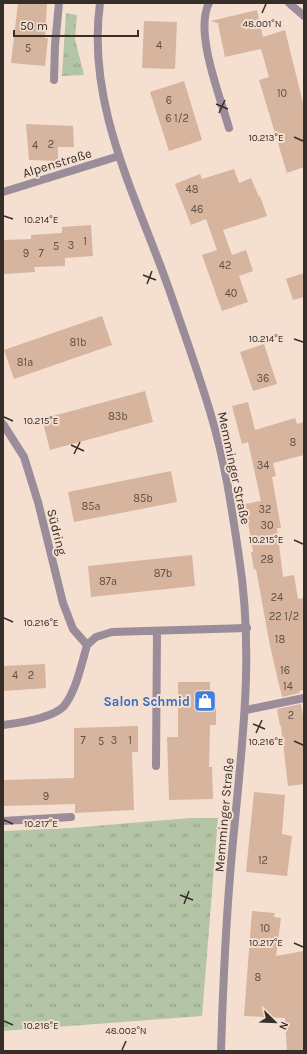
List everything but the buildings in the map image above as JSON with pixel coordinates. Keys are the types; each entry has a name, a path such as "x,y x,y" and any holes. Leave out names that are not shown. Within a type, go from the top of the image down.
{"street":[{"path":"54,80 55,45 59,3"},
{"name":"Memminger Straße","path":"100,3 97,54 99,76 106,110 119,156 154,247 212,417 227,485 240,560 247,628 248,674 232,856 221,1051"},
{"path":"209,3 206,10 204,24 204,39 229,128"},
{"path":"289,3 304,16"},
{"name":"Alpenstraße","path":"3,192 62,175 119,156"},
{"name":"Südring","path":"3,424 24,458 38,502 63,603 73,629 87,645"},
{"path":"3,725 45,717 64,706 78,677 87,645 96,637 112,632 247,628"},
{"path":"156,766 157,631"},
{"path":"246,710 304,698"},
{"path":"3,821 71,817"}],"green space":[{"path":"66,13 77,15 75,39 84,75 62,76"},
{"path":"190,818 218,818 202,1016 3,1031 3,831 71,828"}],"place":[{"name":"Salon Schmid","path":"205,701"}]}
